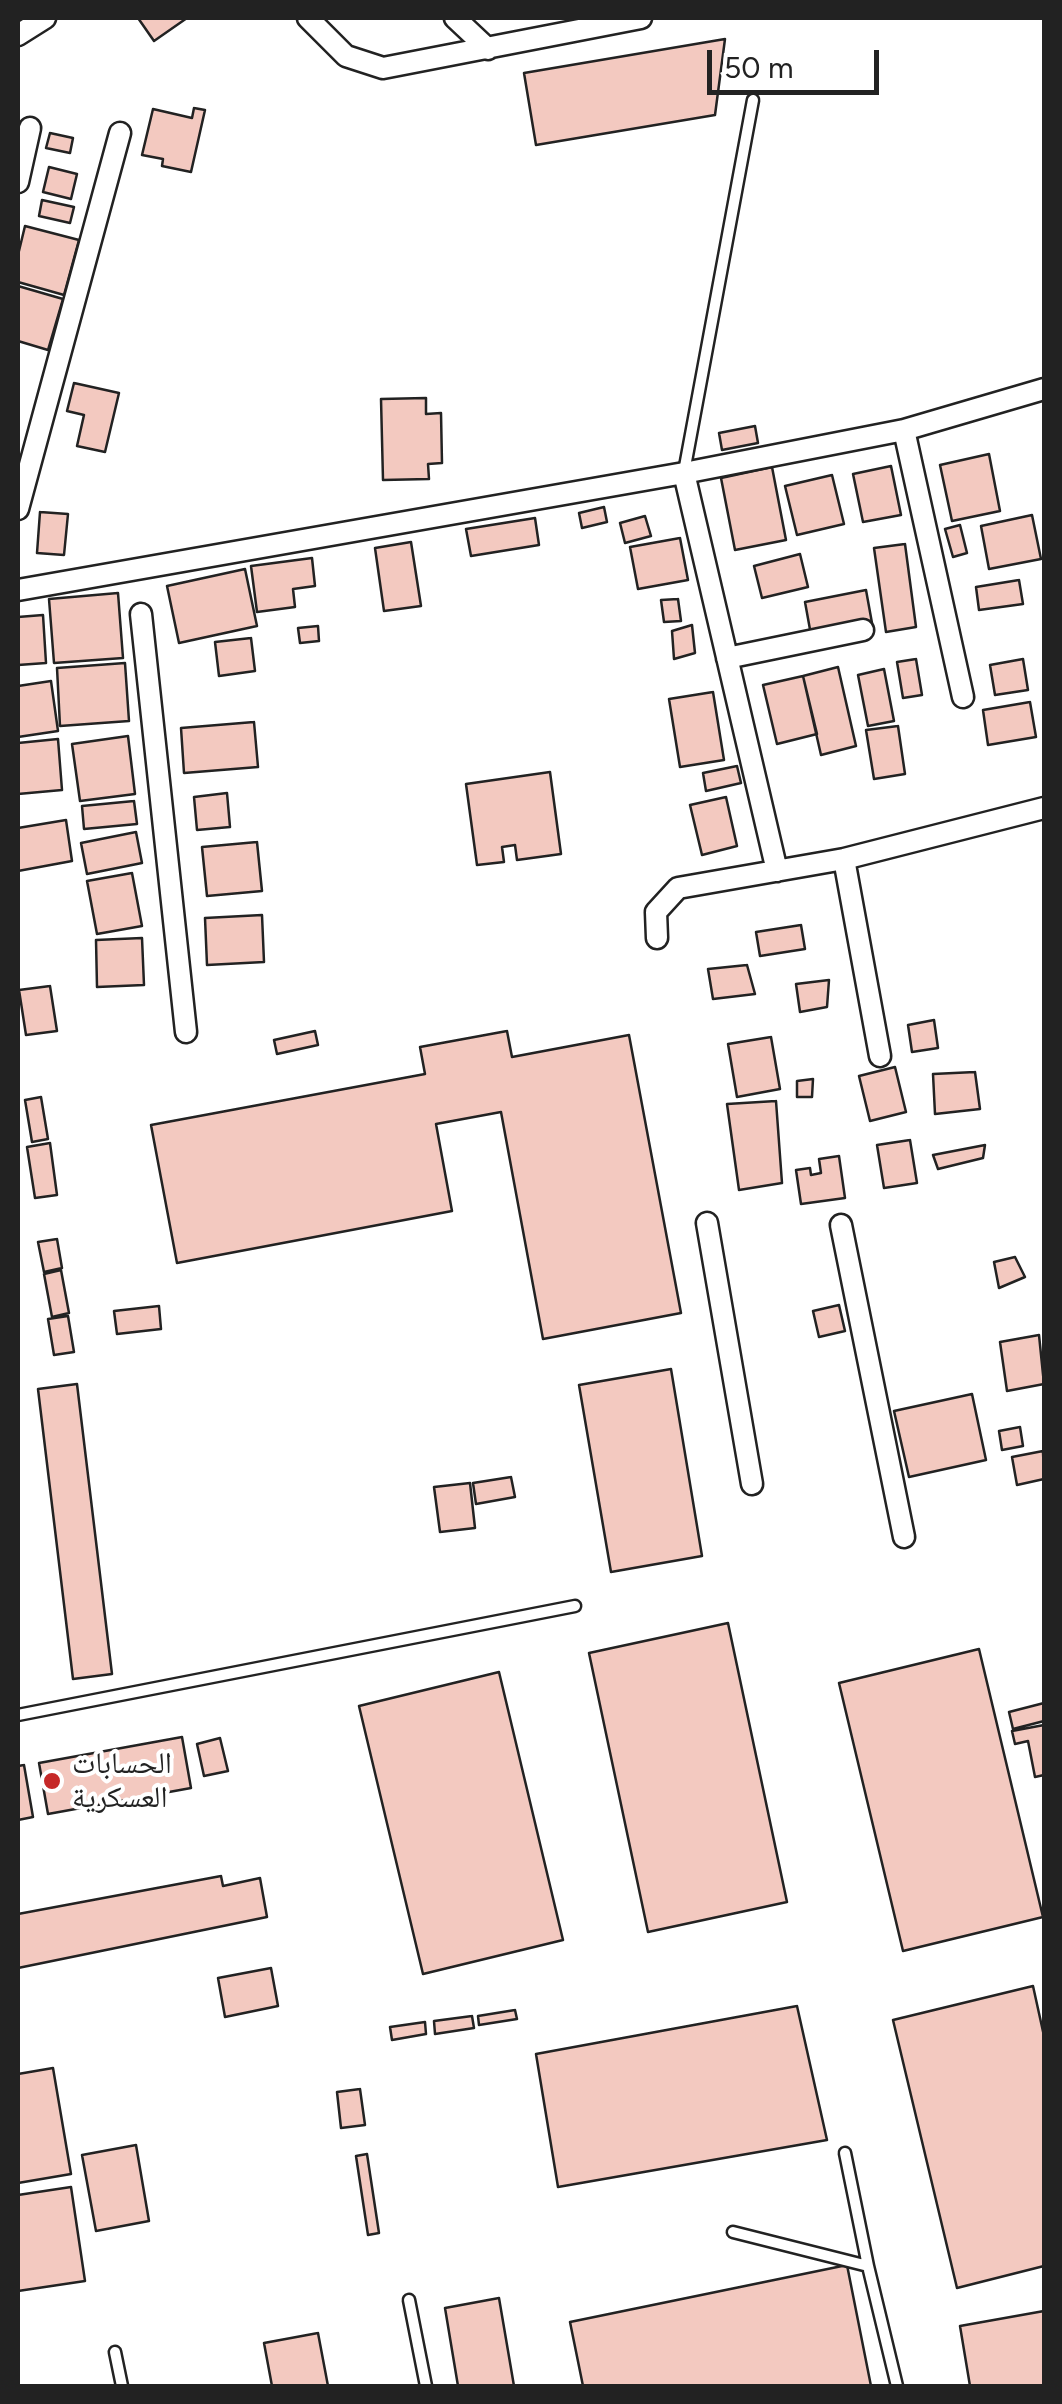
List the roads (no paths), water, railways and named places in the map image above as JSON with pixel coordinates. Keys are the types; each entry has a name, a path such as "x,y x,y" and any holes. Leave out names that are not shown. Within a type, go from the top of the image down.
{"street":[{"path":"18,35 45,18"},
{"path":"308,18 346,56 366,66 415,64 642,18"},
{"path":"455,18 488,49"},
{"path":"18,182 30,128"},
{"path":"18,509 120,133"},
{"path":"18,590 684,473 904,430 1044,388"},
{"path":"904,430 964,698"},
{"path":"684,473 778,870"},
{"path":"141,614 186,1032"},
{"path":"727,658 863,630"},
{"path":"658,938 656,912 678,888 844,859 1044,808"},
{"path":"844,859 880,1056"},
{"path":"707,1223 752,1484"},
{"path":"841,1225 904,1536"}],"lane":[{"path":"684,473 753,100"},
{"path":"18,1715 574,1606"},
{"path":"846,2154 897,2386"},
{"path":"733,2232 868,2266"},
{"path":"409,2300 426,2386"},
{"path":"115,2352 122,2386"}],"place":[{"name":"الحسابات العسكرية","path":"52,1781"}]}
